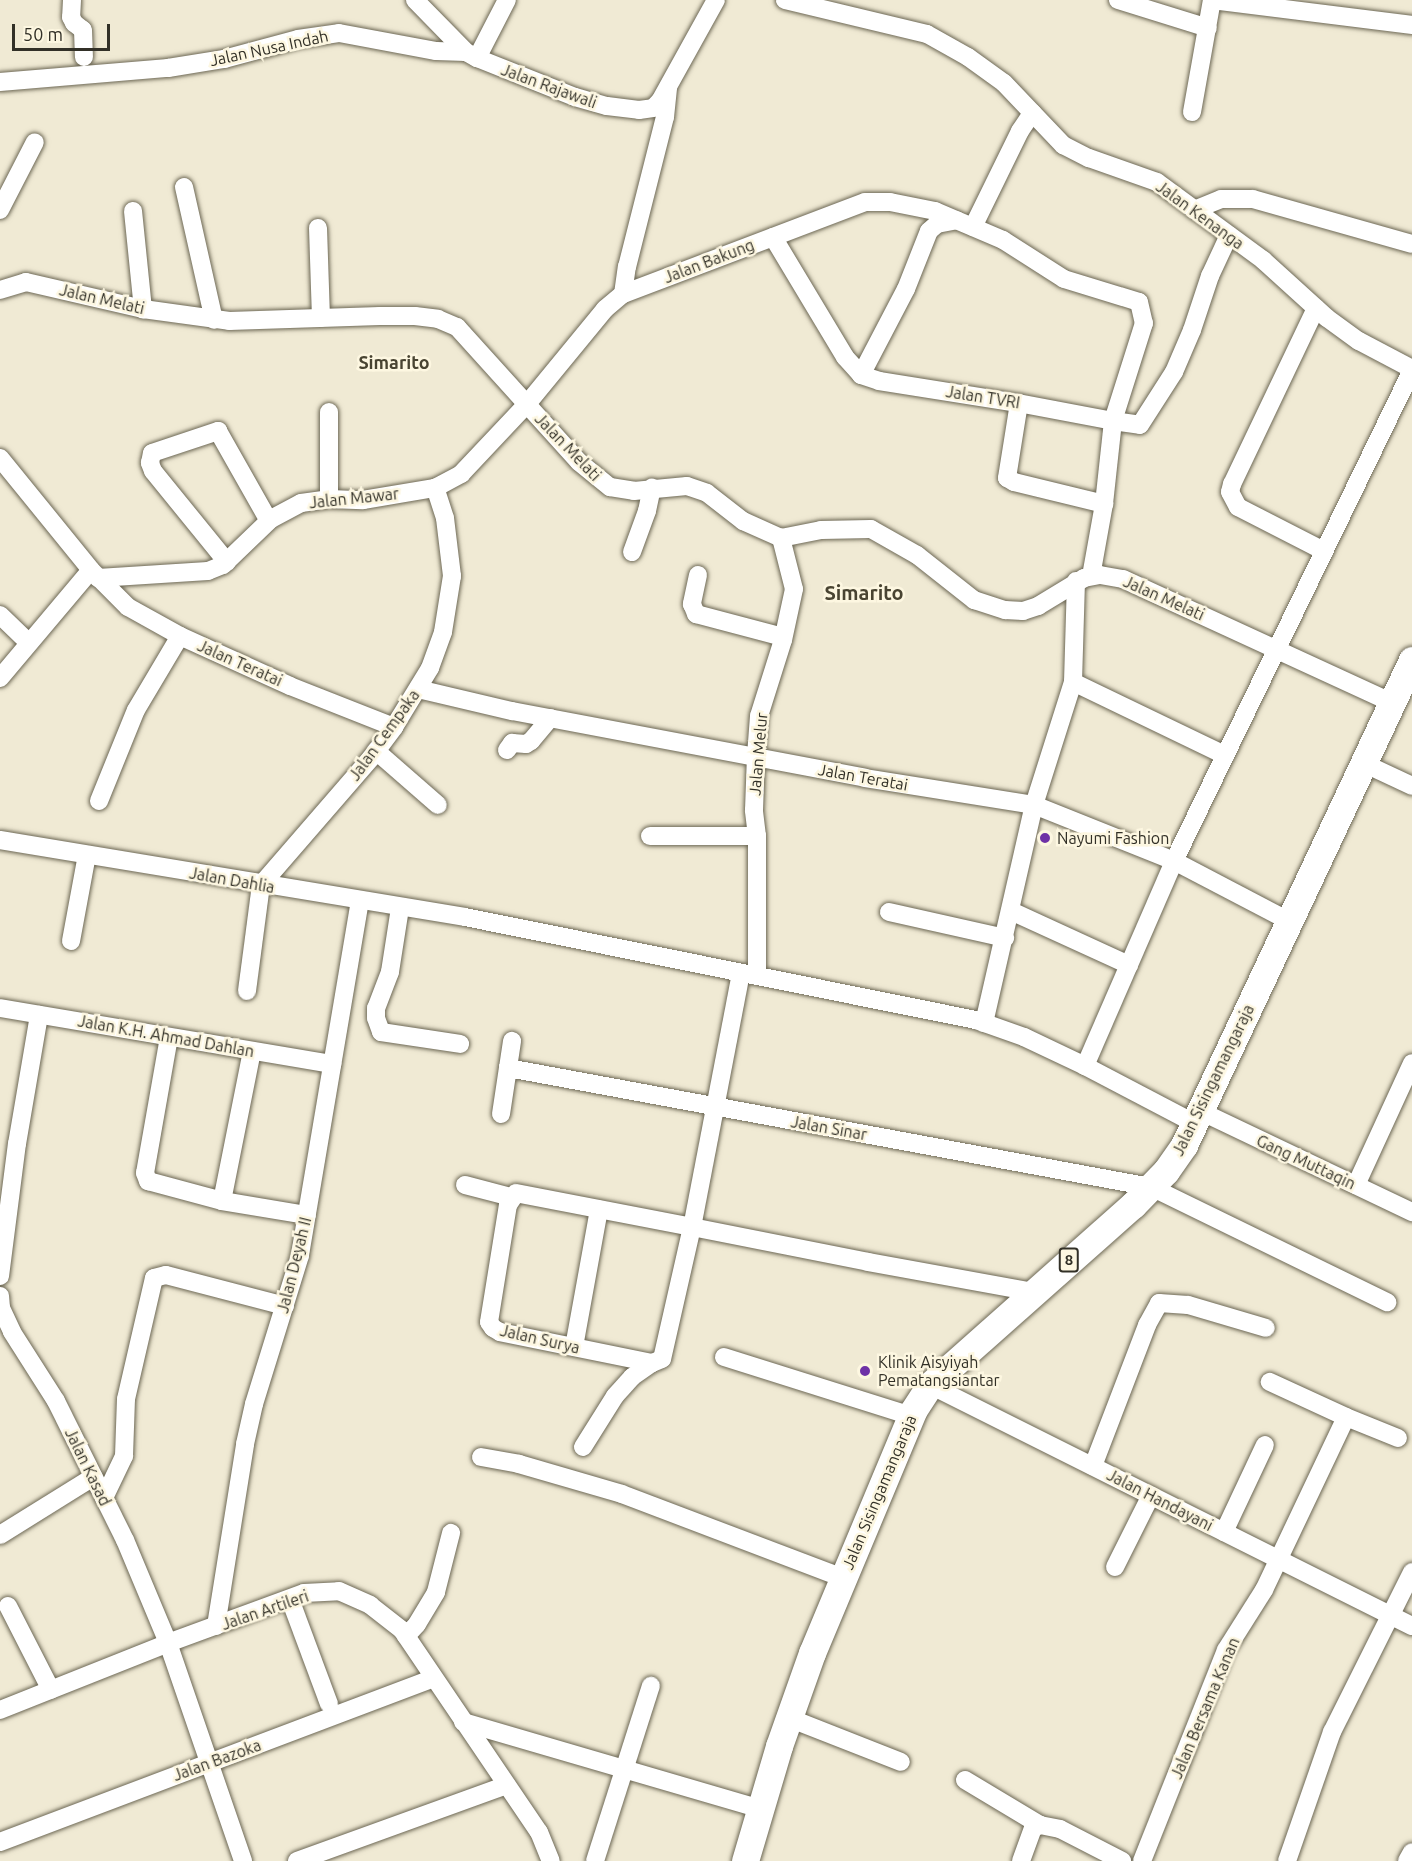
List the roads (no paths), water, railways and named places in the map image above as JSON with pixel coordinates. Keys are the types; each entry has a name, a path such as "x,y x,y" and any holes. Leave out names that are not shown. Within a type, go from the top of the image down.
{"highway":[{"name":"Jalan Sisingamangaraja","path":"745,1861 789,1718 812,1653 911,1416 930,1385 1151,1187 1184,1144 1412,660"}],"street":[{"path":"72,0 70,17 82,30 84,57"},
{"path":"415,0 472,56 507,0"},
{"name":"Jalan Rajawali","path":"472,56 537,84 607,106 653,108 669,86 716,0"},
{"name":"Jalan Kenanga","path":"785,0 927,34 968,57 1004,83 1063,145 1089,158 1157,182 1263,260 1316,308 1359,341 1412,370"},
{"path":"1118,0 1208,28"},
{"path":"1192,112 1212,0 1320,7 1412,25"},
{"name":"Jalan Nusa Indah","path":"0,82 168,68 224,60 298,39 339,33 472,56"},
{"path":"623,294 627,267 665,117 669,86"},
{"path":"773,237 845,357 861,375 907,286 929,231 937,224 965,224 1032,113"},
{"path":"0,210 35,142"},
{"path":"184,187 214,320"},
{"path":"1194,210 1221,199 1253,199 1412,244"},
{"name":"Jalan Bakung","path":"527,404 605,309 623,294 865,202 890,202 935,211 1022,250 1064,279 1135,300 1141,304 1144,323 1113,422"},
{"path":"133,211 143,309"},
{"path":"318,228 321,318"},
{"name":"Jalan TVRI","path":"861,375 879,381 1019,403 1133,426 1140,425 1174,372 1192,330 1210,276 1229,235"},
{"name":"Jalan Melati","path":"0,290 26,282 143,309 214,320 415,316 438,320 457,327 597,479 610,487 634,491 687,486 706,493 743,520 781,538"},
{"path":"1316,308 1230,492 1238,507 1324,551"},
{"path":"1085,1066 1174,861 1412,370"},
{"path":"1019,403 1007,478 1014,483 1104,504"},
{"name":"Jalan Mawar","path":"94,574 208,571 227,562 269,521 301,503 330,499 363,500 435,488 461,474 527,404"},
{"path":"329,412 330,499"},
{"path":"984,1023 1034,805 1073,682 1084,578 1104,504 1113,422"},
{"path":"227,562 153,471 150,463 152,453 218,431 269,521"},
{"path":"0,458 94,574 29,643 0,678"},
{"name":"Jalan Cempaka","path":"261,885 376,751 394,727 430,668 443,632 452,576 445,518 435,488"},
{"path":"632,552 647,511 652,488"},
{"path":"781,538 821,530 871,529 917,555 974,600 1005,610 1023,611 1038,606 1084,578"},
{"name":"Jalan Melur","path":"692,1227 715,1107 749,974 757,836 754,810 759,716 783,637 794,589 781,538"},
{"name":"Jalan Teratai","path":"94,574 128,607 180,636 290,686 394,727"},
{"path":"698,575 692,604 696,614 783,637"},
{"name":"Jalan Melati","path":"1084,578 1123,579 1391,702"},
{"path":"0,615 29,643"},
{"path":"99,801 144,694 180,636"},
{"path":"1073,682 1225,755"},
{"name":"Jalan Teratai","path":"418,689 550,718 865,778 1034,805 1052,810 1174,861 1289,921"},
{"path":"507,750 512,743 526,744 531,741 550,718"},
{"path":"376,751 438,805"},
{"path":"1363,763 1412,786"},
{"path":"650,836 757,836"},
{"name":"Jalan Dahlia","path":"0,840 465,917 749,974"},
{"path":"71,941 87,855"},
{"path":"247,991 261,885"},
{"name":"Jalan Deyah II","path":"216,1626 247,1434 300,1255 360,901"},
{"path":"400,908 390,972 376,1008 376,1018 381,1032 460,1044"},
{"path":"1011,911 1129,965"},
{"path":"889,912 1005,938"},
{"name":"Gang Muttaqin","path":"749,974 984,1023 1024,1037 1412,1212"},
{"name":"Jalan K.H. Ahmad Dahlan","path":"0,1008 332,1064"},
{"path":"0,1276 17,1144 39,1015"},
{"path":"169,1037 145,1178 153,1184 222,1201 307,1215"},
{"path":"501,1114 512,1041"},
{"path":"222,1201 252,1051"},
{"path":"1356,1185 1412,1063"},
{"name":"Jalan Sinar","path":"508,1068 1151,1187 1387,1302"},
{"path":"465,1185 511,1197 516,1193 1033,1293"},
{"name":"Jalan Surya","path":"511,1197 489,1322 500,1332 652,1363"},
{"path":"574,1347 599,1209"},
{"path":"583,1447 615,1396 632,1377 662,1359 692,1227"},
{"path":"104,1498 124,1456 126,1399 154,1278 166,1275 285,1306"},
{"name":"Jalan Kasad","path":"0,1296 2,1308 12,1332 56,1401 125,1540 168,1643 243,1861"},
{"path":"1093,1466 1147,1325 1160,1304 1188,1305 1266,1328"},
{"path":"724,1357 911,1416"},
{"path":"1270,1382 1398,1438"},
{"name":"Jalan Handayani","path":"930,1385 1412,1626"},
{"name":"Jalan Bersama Kanan","path":"1142,1861 1226,1650 1264,1590 1346,1416"},
{"path":"1224,1532 1265,1445"},
{"path":"481,1457 519,1464 622,1494 843,1578"},
{"path":"1,1531 93,1477"},
{"path":"1115,1567 1151,1495"},
{"path":"406,1635 417,1624 436,1592 451,1533"},
{"path":"1287,1861 1332,1732 1412,1572"},
{"name":"Jalan Artileri","path":"0,1710 168,1643 304,1593 339,1591 380,1611 406,1635 539,1832 551,1861"},
{"path":"290,1599 329,1704"},
{"path":"8,1606 51,1690"},
{"name":"Jalan Bazoka","path":"0,1842 433,1678"},
{"path":"595,1861 651,1686"},
{"path":"789,1718 901,1762"},
{"path":"463,1722 760,1809"},
{"path":"965,1780 1040,1825 1060,1829 1122,1861"},
{"path":"297,1861 507,1785"},
{"path":"1021,1861 1033,1828 1040,1825"},
{"path":"1407,1861 1412,1852"}],"place":[{"name":"Nayumi Fashion","path":"1045,838"},
{"name":"Klinik Aisyiyah Pematangsiantar","path":"865,1371"}],"district":[{"name":"Simarito","path":"394,362"},
{"name":"Simarito","path":"864,592"}]}
